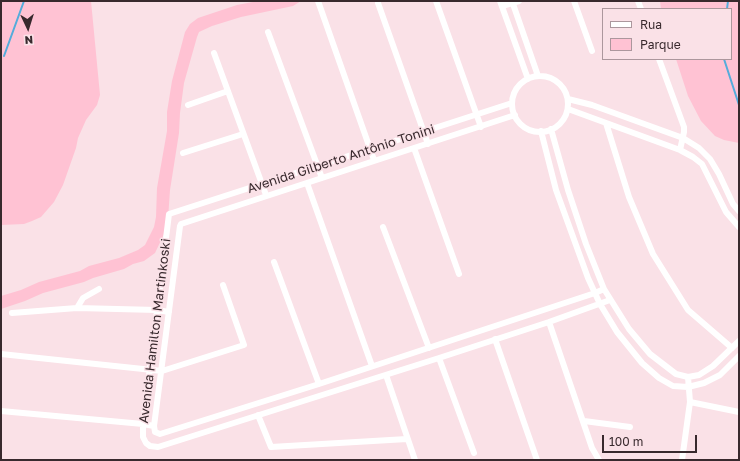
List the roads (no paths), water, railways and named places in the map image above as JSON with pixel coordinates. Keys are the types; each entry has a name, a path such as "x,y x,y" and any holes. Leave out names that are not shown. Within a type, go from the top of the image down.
{"street":[{"path":"318,1 374,160"},
{"path":"436,1 481,127"},
{"path":"519,1 501,4 528,79"},
{"path":"574,1 592,51"},
{"path":"378,2 428,144"},
{"path":"512,2 538,76"},
{"path":"268,32 322,178"},
{"path":"214,53 266,196"},
{"path":"659,60 684,127 680,150"},
{"path":"538,76 548,77 558,82 564,89 568,99 568,110 564,119 551,129 541,131 527,128 519,122 515,116 512,103 514,93 524,81 538,76"},
{"path":"188,105 228,91"},
{"path":"568,99 592,105 683,138 699,148 710,159 733,204 739,211"},
{"name":"Avenida Gilberto Antônio Tonini","path":"169,214 512,103"},
{"path":"568,110 680,150 693,157 702,164 726,212 739,227"},
{"name":"Avenida Gilberto Antônio Tonini","path":"180,226 183,223 374,160 515,116"},
{"path":"606,123 629,197 653,254 688,310 732,348"},
{"path":"551,129 568,190 586,244 604,289 629,329 650,354 676,374 688,377 699,375 713,366 739,341"},
{"path":"541,131 556,190 595,293 617,332 642,363 659,378 673,386 688,388 704,383 720,375 739,356"},
{"path":"183,154 243,134"},
{"path":"414,148 459,274"},
{"path":"307,183 372,366"},
{"name":"Avenida Hamilton Martinkoski","path":"169,214 143,424 143,437 146,443 150,446 158,447 258,415"},
{"name":"Avenida Hamilton Martinkoski","path":"155,429 180,226"},
{"path":"383,227 429,348"},
{"path":"274,262 319,384"},
{"path":"1,354 162,371 244,345 223,285"},
{"path":"77,308 83,298 99,289"},
{"path":"1,411 143,424 155,429 160,434 319,384 604,289"},
{"path":"407,438 271,447 258,415 495,340 610,300"},
{"path":"12,313 77,308 157,310 169,312"},
{"path":"549,322 584,420 592,448 599,460"},
{"path":"495,340 537,460"},
{"path":"439,358 474,453"},
{"path":"386,375 415,460"},
{"path":"682,460 690,402 688,377"},
{"path":"690,402 739,412"},
{"path":"584,420 630,427"}],"waterway":[{"path":"4,56 24,1"},
{"path":"727,8 728,1"},
{"path":"724,60 739,105"}]}
